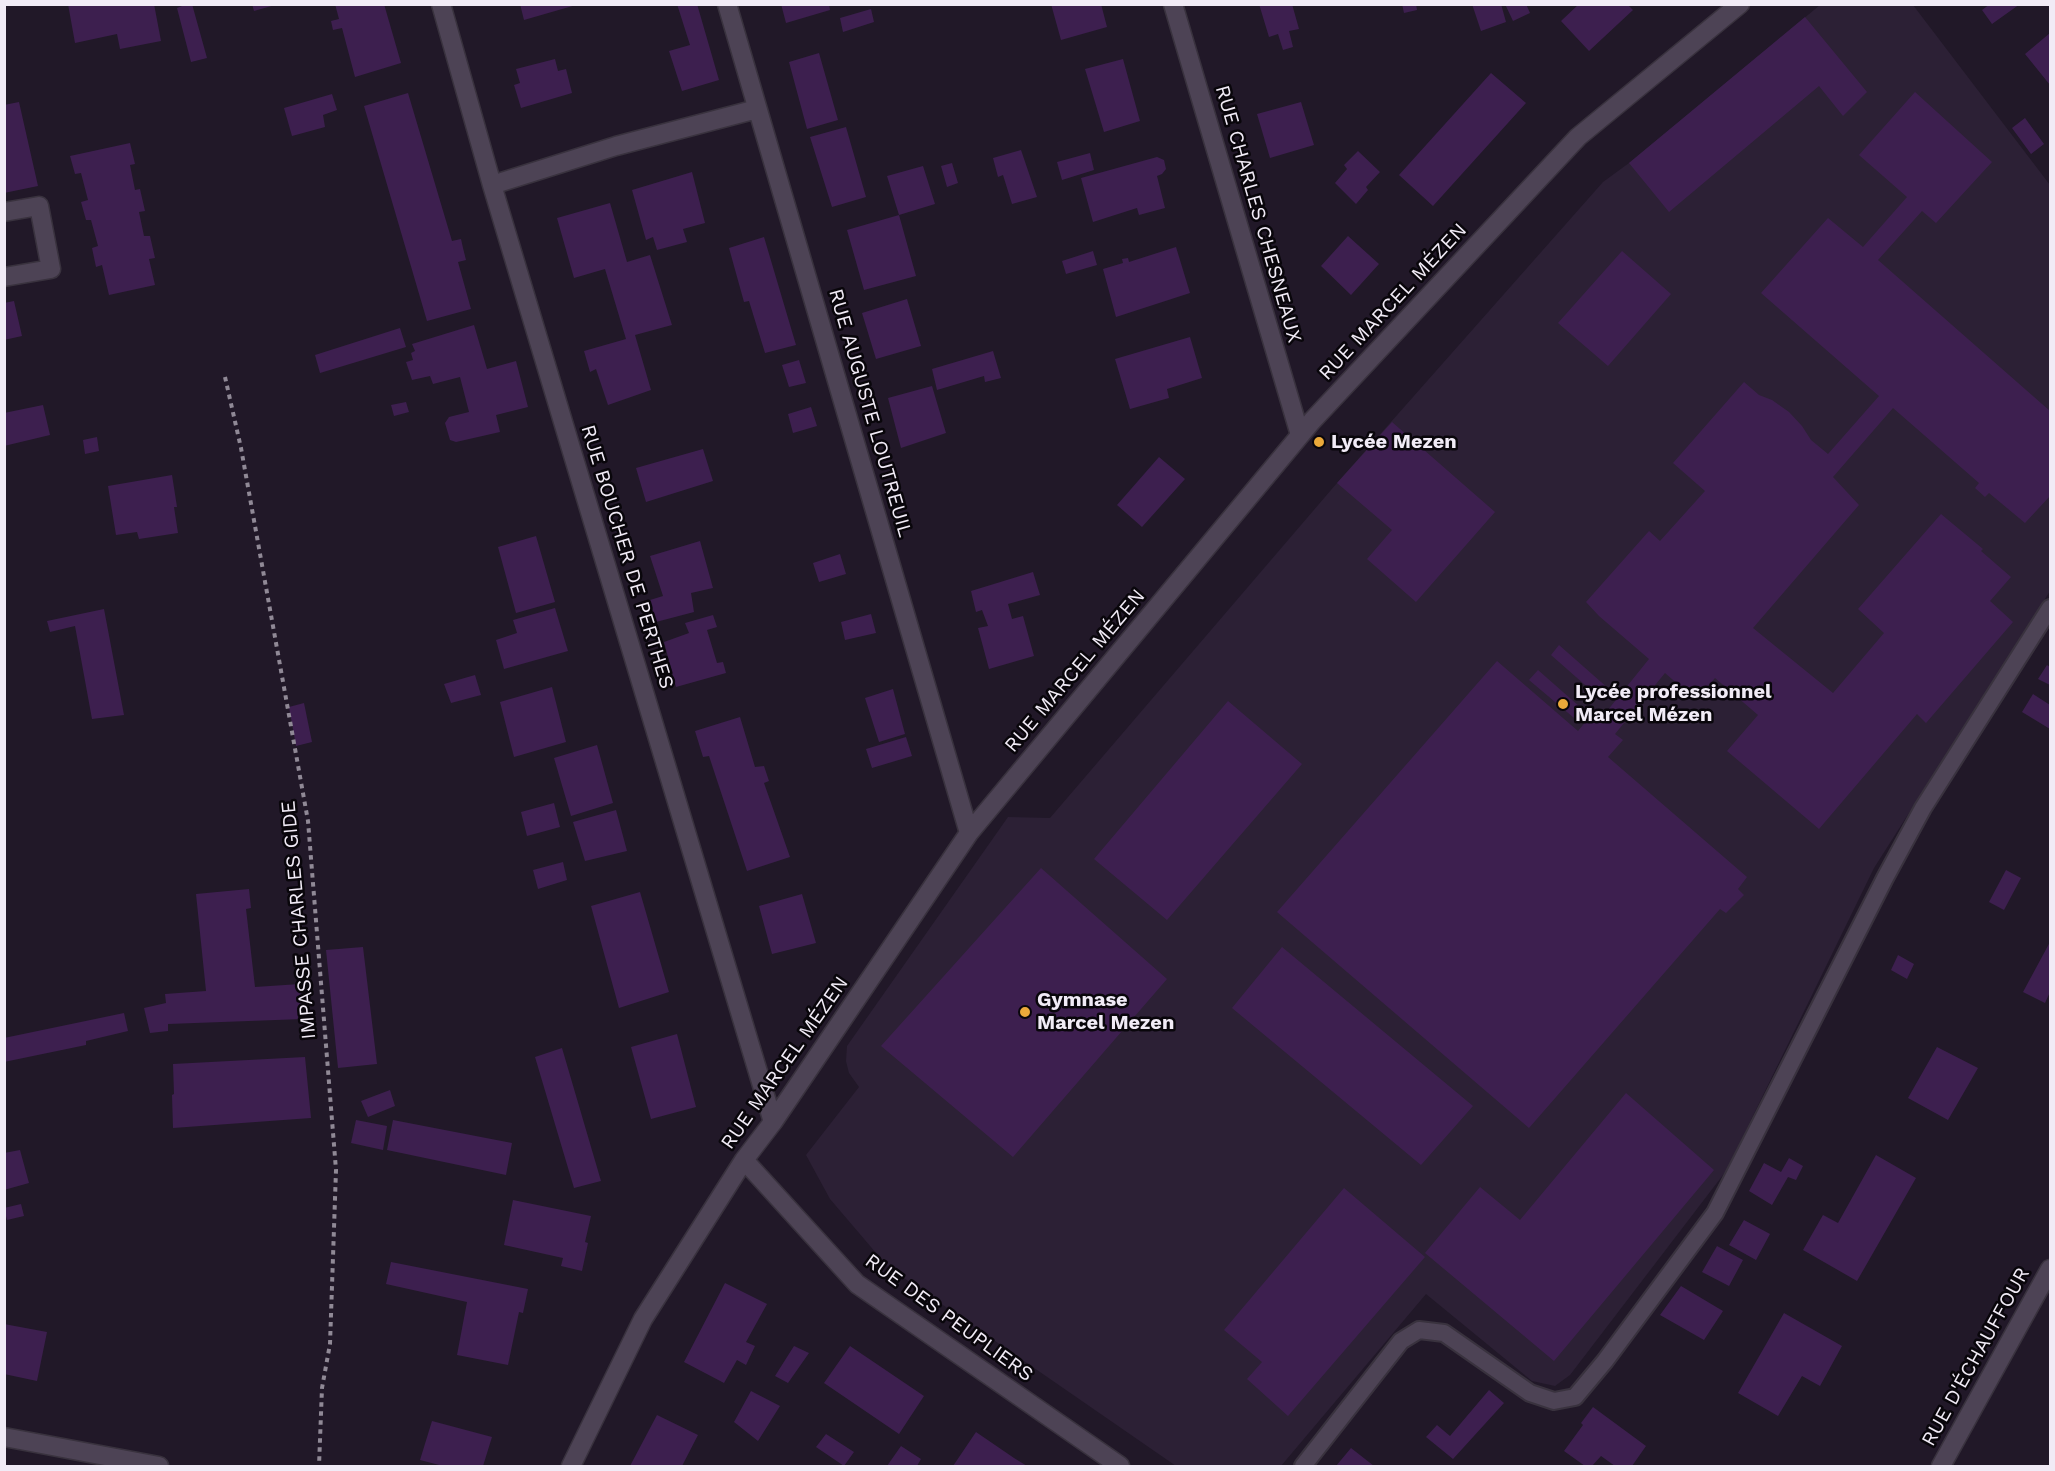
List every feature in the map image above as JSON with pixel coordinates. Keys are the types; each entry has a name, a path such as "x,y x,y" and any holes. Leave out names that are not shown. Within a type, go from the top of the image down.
{"street":[{"name":"RUE BOUCHER DE PERTHES","path":"441,4 492,185 773,1122"},
{"name":"RUE AUGUSTE LOUTREUIL","path":"727,4 969,833"},
{"name":"RUE CHARLES CHESNEAUX","path":"1173,4 1300,435"},
{"name":"RUE MARCEL MÉZEN","path":"571,1467 643,1319 744,1160 773,1122 969,833 1300,435 1578,138 1740,4"},
{"path":"492,185 616,146 758,109"},
{"path":"4,212 39,206 51,269 4,277"},
{"name":"RUE DES PEUPLIERS","path":"744,1160 857,1284 1120,1467"},
{"name":"RUE D'ÉCHAUFFOUR","path":"1941,1467 2050,1269"},
{"path":"4,1437 159,1467"}],"lane":[{"path":"1303,1467 1401,1341 1419,1330 1444,1333 1530,1394 1554,1401 1575,1397 1605,1361 1714,1213 1917,818 2050,608"}],"path":[{"name":"IMPASSE CHARLES GIDE","path":"225,378 242,448 309,832 336,1170 330,1344 322,1388 319,1467"}],"shaded area":[{"name":"Lycée professionnel Marcel Mézen","path":"1820,5 1913,5 2050,185 2050,591 1874,868 1726,1171 1570,1375 1555,1386 1532,1381 1426,1294 1281,1466 1176,1466 888,1267 830,1199 806,1155 859,1087 849,1073 846,1061 847,1046 1008,817 1050,818 1337,483 1603,182"}],"building":[{"path":"68,4 154,4 161,41 120,49 117,34 75,43"},
{"path":"192,4 207,58 191,62 177,8"},
{"path":"252,4 274,4 275,5 254,11"},
{"path":"335,4 384,4 401,63 355,77 342,28 333,30 331,21 339,19"},
{"path":"520,4 575,4 576,5 524,20"},
{"path":"677,4 697,4 719,80 682,91 669,51 690,45"},
{"path":"781,4 829,4 830,10 786,23"},
{"path":"1051,4 1101,4 1107,27 1061,40"},
{"path":"1259,4 1292,4 1299,29 1289,31 1293,47 1283,50 1278,34 1269,37"},
{"path":"1402,4 1416,4 1417,10 1404,13"},
{"path":"1472,4 1501,4 1506,22 1481,31"},
{"path":"1505,4 1526,4 1530,13 1513,21"},
{"path":"1579,4 1627,4 1633,10 1589,51 1561,21"},
{"path":"1990,4 2020,4 1992,24 1982,10"},
{"path":"871,9 874,22 843,32 840,18"},
{"path":"1805,17 1867,92 1843,116 1819,86 1669,212 1629,163"},
{"path":"2050,33 2050,85 2025,54"},
{"path":"819,53 838,120 807,129 789,62"},
{"path":"555,59 558,71 566,69 572,93 521,108 514,85 520,83 516,69"},
{"path":"1123,59 1140,121 1104,132 1085,69"},
{"path":"1491,73 1526,103 1433,206 1399,175"},
{"path":"1915,92 1992,162 1936,223 1922,211 1878,260 2050,411 2050,496 2025,523 1989,493 1985,497 1975,488 1979,483 1893,408 1833,477 1859,505 1753,628 1833,693 1884,633 1858,609 1941,514 1983,549 1981,551 2011,577 1990,601 2013,622 1926,723 1917,714 1819,829 1727,751 1758,715 1715,678 1696,700 1665,673 1615,734 1623,740 1608,757 1747,877 1738,889 1744,895 1726,913 1720,909 1529,1128 1277,912 1497,661 1578,731 1592,714 1599,721 1649,659 1586,602 1649,531 1660,541 1705,491 1673,463 1744,382 1759,395 1772,400 1789,412 1811,440 1828,454 1879,396 1761,293 1828,218 1863,247 1907,197 1859,155"},
{"path":"408,93 452,241 461,239 466,260 458,262 471,309 427,321 364,106"},
{"path":"332,94 337,110 323,115 325,127 292,136 284,108"},
{"path":"19,102 38,186 4,193 4,105"},
{"path":"1301,102 1314,145 1270,158 1257,114"},
{"path":"2025,118 2044,144 2031,154 2012,128"},
{"path":"846,127 866,197 832,207 810,137"},
{"path":"130,143 135,164 130,165 135,190 140,189 145,211 139,212 144,236 150,236 155,258 149,259 155,285 109,295 102,265 96,267 92,248 98,246 91,220 86,220 81,202 88,200 81,173 75,174 70,156"},
{"path":"1021,150 1037,197 1012,204 1003,175 998,177 993,158"},
{"path":"1358,151 1380,172 1366,187 1368,190 1356,204 1335,183 1347,169 1344,165"},
{"path":"1090,153 1094,170 1062,180 1057,162"},
{"path":"1157,157 1164,160 1166,169 1157,176 1165,208 1139,215 1137,208 1093,222 1081,178"},
{"path":"952,163 958,183 947,187 941,166"},
{"path":"923,166 935,204 899,215 887,176"},
{"path":"692,172 705,223 683,229 687,242 657,250 653,237 646,240 632,190"},
{"path":"610,203 627,262 650,255 672,325 635,335 651,390 608,405 596,369 590,372 584,351 626,339 605,269 574,278 557,218"},
{"path":"899,215 916,276 864,290 847,230"},
{"path":"1348,236 1379,264 1351,295 1321,266"},
{"path":"764,237 796,345 765,353 749,301 744,302 729,248"},
{"path":"1176,247 1190,293 1116,317 1103,269 1123,263 1122,259 1128,258 1129,262"},
{"path":"1093,251 1097,265 1066,274 1062,261"},
{"path":"1622,251 1671,294 1608,366 1558,323"},
{"path":"907,299 921,346 876,359 862,313"},
{"path":"14,301 22,336 4,340 4,303"},
{"path":"474,325 487,369 516,361 528,407 496,415 500,432 456,442 450,440 445,423 449,417 469,412 460,377 433,384 430,376 412,380 406,362 413,360 411,353 415,351 412,344"},
{"path":"400,328 406,347 320,373 315,355"},
{"path":"1190,337 1202,378 1167,389 1169,398 1130,409 1115,359"},
{"path":"993,351 1001,378 985,382 984,376 937,390 932,369"},
{"path":"799,360 806,383 789,387 782,365"},
{"path":"932,386 946,433 901,448 888,398"},
{"path":"406,402 409,412 394,416 391,405"},
{"path":"43,405 50,435 4,446 4,413"},
{"path":"811,407 817,426 793,433 788,414"},
{"path":"1392,422 1495,512 1416,602 1367,559 1392,530 1337,483"},
{"path":"97,437 99,451 85,454 83,440"},
{"path":"703,449 713,481 646,502 636,468"},
{"path":"1159,457 1185,479 1142,527 1117,505"},
{"path":"172,475 178,533 139,539 137,532 116,535 108,486"},
{"path":"536,536 555,602 516,613 498,547"},
{"path":"700,541 713,588 691,593 694,612 656,622 650,600 663,596 650,556"},
{"path":"840,554 846,574 819,582 813,563"},
{"path":"1033,572 1040,595 1008,604 1012,619 1023,616 1034,656 989,669 978,628 988,626 982,610 976,612 971,591"},
{"path":"555,608 568,651 504,669 496,640 517,633 513,620"},
{"path":"104,609 124,715 92,719 75,626 50,632 47,621"},
{"path":"871,614 876,633 845,640 841,622"},
{"path":"713,615 717,627 707,630 717,663 723,662 726,673 676,687 664,642 689,633 685,623"},
{"path":"1559,645 1609,689 1601,699 1551,655"},
{"path":"2047,665 2050,667 2050,685 2038,679"},
{"path":"1538,670 1588,714 1580,723 1529,680"},
{"path":"475,675 481,695 451,703 444,684"},
{"path":"552,687 566,742 514,757 500,702"},
{"path":"893,689 905,734 879,742 865,698"},
{"path":"2033,694 2050,705 2050,729 2022,712"},
{"path":"1228,701 1302,764 1167,920 1094,859"},
{"path":"304,703 312,742 296,746 289,707"},
{"path":"740,717 755,767 764,766 769,781 764,783 790,857 747,871 709,756 703,757 695,731"},
{"path":"906,737 912,756 872,768 866,749"},
{"path":"597,745 613,803 571,816 554,758"},
{"path":"554,803 560,827 527,836 521,812"},
{"path":"616,810 627,851 585,861 573,822"},
{"path":"563,862 567,880 538,889 533,870"},
{"name":"Gymnase Marcel Mezen","path":"1041,868 1167,979 1013,1157 881,1046"},
{"path":"2006,870 2021,878 2004,910 1989,902"},
{"path":"249,889 251,908 246,909 255,987 300,984 303,1019 168,1024 168,1031 150,1033 144,1008 166,1003 165,994 206,991 196,894"},
{"path":"640,892 669,992 619,1008 591,906"},
{"path":"802,894 816,943 772,954 759,906"},
{"path":"2050,942 2050,992 2045,1003 2023,992"},
{"path":"363,947 377,1064 338,1068 326,950"},
{"path":"1282,947 1473,1106 1421,1165 1232,1008"},
{"path":"1898,955 1914,964 1907,979 1891,970"},
{"path":"124,1013 128,1031 86,1041 86,1045 4,1062 4,1038"},
{"path":"677,1034 696,1107 651,1119 631,1047"},
{"path":"1937,1047 1978,1068 1948,1120 1908,1098"},
{"path":"562,1048 601,1181 574,1188 535,1057"},
{"path":"305,1057 311,1118 173,1128 173,1064"},
{"path":"390,1090 395,1106 368,1117 361,1101"},
{"path":"1626,1093 1714,1170 1554,1361 1425,1253 1480,1187 1520,1220"},
{"path":"356,1120 387,1126 383,1150 351,1143"},
{"path":"393,1120 512,1143 506,1175 387,1150"},
{"path":"20,1150 29,1183 4,1190 4,1153"},
{"path":"1876,1155 1916,1178 1857,1281 1803,1250 1823,1215 1838,1223"},
{"path":"1789,1158 1803,1166 1796,1180 1788,1177 1772,1205 1749,1191 1764,1163 1781,1172"},
{"path":"1344,1188 1425,1257 1288,1416 1247,1379 1262,1362 1224,1330"},
{"path":"513,1200 591,1216 582,1271 561,1266 563,1258 504,1245"},
{"path":"21,1204 24,1216 7,1220 4,1208"},
{"path":"1744,1220 1770,1234 1756,1260 1729,1245"},
{"path":"1717,1246 1743,1260 1729,1286 1702,1272"},
{"path":"391,1262 528,1289 523,1313 519,1312 508,1365 457,1355 467,1302 386,1284"},
{"path":"725,1283 767,1304 746,1342 755,1346 746,1365 737,1360 724,1383 684,1362"},
{"path":"1681,1286 1723,1311 1704,1340 1660,1315"},
{"path":"1784,1313 1842,1346 1820,1386 1802,1376 1778,1416 1738,1393"},
{"path":"4,1324 47,1332 37,1381 4,1374"},
{"path":"794,1346 809,1353 788,1383 775,1376"},
{"path":"850,1346 924,1396 899,1434 824,1383"},
{"path":"1489,1390 1504,1403 1453,1459 1426,1437 1437,1425 1450,1436"},
{"path":"751,1391 780,1406 758,1441 734,1422"},
{"path":"1593,1407 1646,1446 1632,1466 1615,1466 1601,1456 1592,1466 1585,1466 1564,1451"},
{"path":"657,1415 698,1435 682,1466 630,1466"},
{"path":"432,1421 492,1437 483,1466 443,1466 420,1460"},
{"path":"976,1432 1014,1458 1027,1466 953,1466"},
{"path":"826,1434 854,1452 844,1466 816,1447"},
{"path":"901,1446 921,1459 917,1466 887,1466"},
{"path":"1351,1448 1374,1466 1336,1466"}],"place":[{"name":"Lycée Mezen","path":"1319,442"},
{"name":"Lycée professionnel Marcel Mézen","path":"1563,704"},
{"name":"Gymnase Marcel Mezen","path":"1025,1012"}]}
